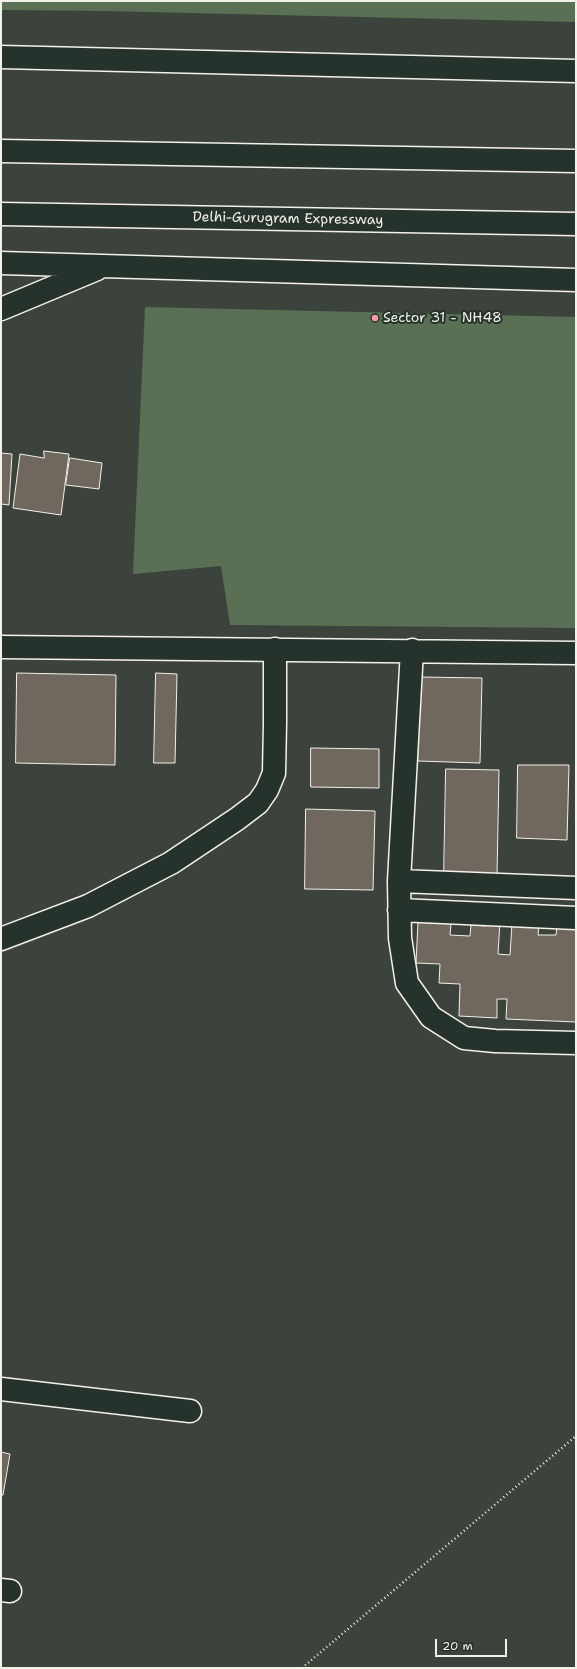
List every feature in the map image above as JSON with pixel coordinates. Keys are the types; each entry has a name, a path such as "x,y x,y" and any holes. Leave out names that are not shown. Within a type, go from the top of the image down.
{"main road":[{"path":"1,41 34,58"},
{"path":"1,58 576,71"},
{"path":"1,151 576,160"},
{"name":"Delhi-Gurugram Expressway","path":"1,214 576,224"},
{"path":"1,263 576,280"},
{"path":"1,309 106,266"},
{"path":"1,647 412,650 576,653"},
{"path":"1,939 88,906 164,866 237,819 258,803 267,790 274,773 275,649"},
{"path":"412,650 399,881 400,938 407,983 431,1017 464,1038 495,1041 576,1044"},
{"path":"399,881 576,888"},
{"path":"399,910 576,918"},
{"path":"1,1389 190,1411"}],"path":[{"path":"302,1668 576,1436"}],"green space":[{"path":"1,1 576,1 576,22 1,10"},
{"path":"145,307 576,317 576,628 230,625 221,566 133,574"}],"building":[{"path":"44,451 69,454 61,515 13,508 20,454 44,458"},
{"path":"1,453 12,454 9,505 1,504"},
{"path":"70,458 102,463 99,489 66,485"},
{"path":"17,673 116,675 115,765 16,763"},
{"path":"156,673 177,674 175,763 154,763"},
{"path":"420,677 482,678 480,763 418,761"},
{"path":"311,748 379,749 379,788 311,787"},
{"path":"518,765 569,765 567,840 517,838"},
{"path":"446,769 499,770 497,877 444,876"},
{"path":"306,809 375,811 373,890 305,889"},
{"path":"485,920 500,921 498,954 510,955 512,923 539,925 538,935 556,935 557,926 576,927 576,1022 506,1019 507,999 497,999 497,1018 459,1016 460,984 439,983 440,964 416,963 418,922 451,924 450,935 470,936 471,925 485,926"},
{"path":"1,1452 10,1454 3,1495 1,1495"}],"place":[{"name":"Sector 31 - NH48","path":"375,318"}]}
